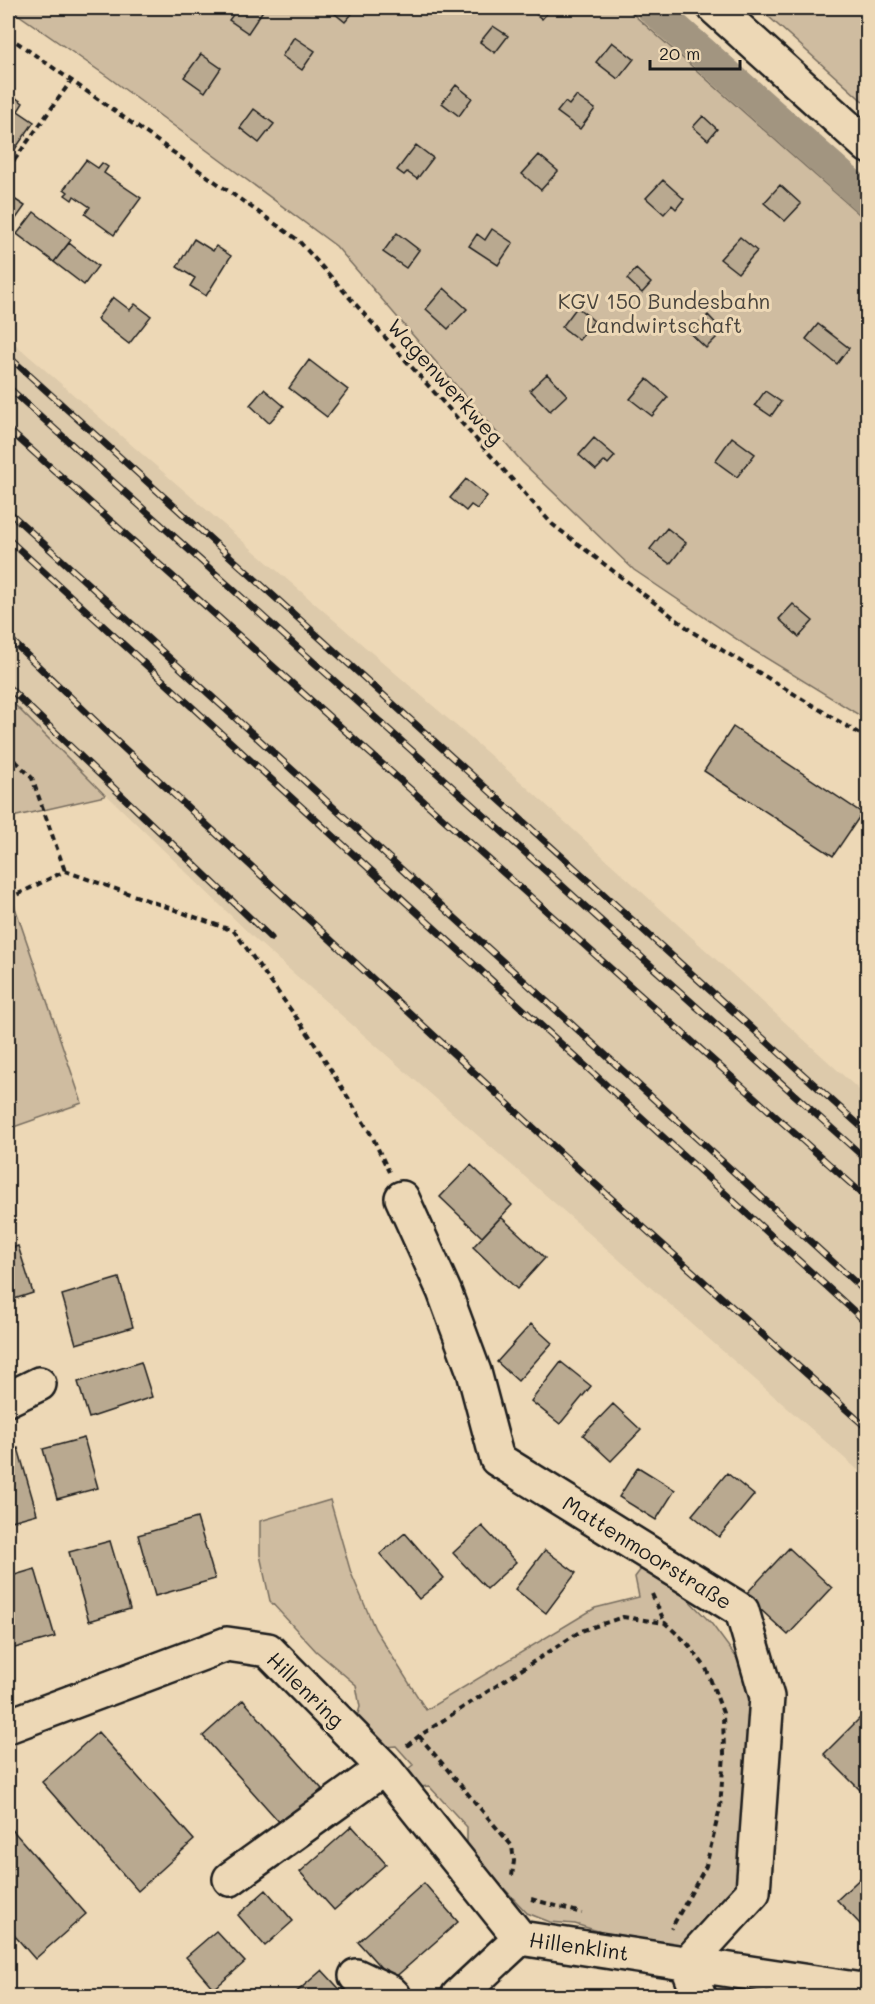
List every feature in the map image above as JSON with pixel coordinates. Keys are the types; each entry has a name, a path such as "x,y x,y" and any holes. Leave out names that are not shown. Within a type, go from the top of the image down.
{"street":[{"path":"715,8 867,146"},
{"name":"Mattenmoorstraße","path":"402,1198 444,1291 474,1372 497,1459 742,1611 767,1697 753,1892 687,1964"},
{"path":"8,1399 39,1384"},
{"name":"Hillenring","path":"8,1726 227,1644 268,1650 384,1768 520,1938"},
{"path":"230,1879 384,1768"},
{"name":"Hillenklint","path":"458,1996 520,1938 867,1991"},
{"path":"687,1964 699,1996"},
{"path":"356,1976 394,1996"}],"path":[{"name":"Wagenwerkweg","path":"8,36 298,240 552,524 694,633 867,739"},
{"path":"8,170 71,81"},
{"path":"8,753 32,778 64,871"},
{"path":"9,898 64,871 234,931 309,1035 372,1136 402,1198"},
{"path":"384,1768 419,1736 581,1631 623,1617 665,1623 687,1643 706,1668 723,1713 724,1754 720,1808 706,1866 667,1936 687,1964"},
{"path":"419,1736 512,1846 514,1861 511,1882"},
{"path":"520,1896 588,1915"}],"shaded area":[{"path":"8,338 521,782 867,1097 867,1478 257,941 8,699"}],"green space":[{"name":"KGV 150 Bundesbahn Landwirtschaft","path":"9,8 626,8 867,221 867,720 753,650 634,570 522,462 336,246 108,77"},
{"path":"759,8 867,8 867,105"},
{"path":"8,698 105,795 105,796 8,818"},
{"path":"8,887 82,1103 8,1129"},
{"path":"330,1500 351,1573 375,1629 426,1710 595,1608 639,1597 635,1577 644,1565 675,1586 711,1623 745,1669 757,1707 737,1888 714,1938 667,1952 575,1924 550,1922 527,1913 467,1849 467,1827 429,1786 409,1788 400,1775 413,1765 396,1746 371,1748 354,1726 360,1707 356,1685 316,1651 270,1601 260,1555 260,1521"}],"building":[{"path":"238,8 264,9 248,33 229,20"},
{"path":"328,8 357,8 345,22"},
{"path":"528,8 552,8 542,19"},
{"path":"493,26 508,36 495,53 480,42"},
{"path":"294,37 315,51 302,70 282,56"},
{"path":"612,42 634,59 618,79 596,62"},
{"path":"201,54 221,68 205,92 184,77"},
{"path":"456,85 472,98 459,116 442,103"},
{"path":"9,93 23,103 18,111 34,122 13,152 8,149"},
{"path":"576,96 595,109 580,129 557,112 565,102 569,105"},
{"path":"254,109 274,124 259,143 240,128"},
{"path":"703,116 717,129 708,140 693,127"},
{"path":"416,145 433,158 417,179 407,172 404,175 397,170"},
{"path":"539,155 558,171 541,190 522,174"},
{"path":"86,160 98,168 102,163 108,167 104,173 141,198 114,235 85,214 90,207 74,196 72,200 65,195 68,192 64,189"},
{"path":"663,180 684,199 676,209 672,205 664,214 646,198"},
{"path":"780,185 801,204 785,221 764,203"},
{"path":"8,195 25,206 8,230"},
{"path":"34,212 71,240 54,262 17,234"},
{"path":"492,229 513,243 498,265 469,246 477,234 485,240"},
{"path":"397,233 419,250 406,268 383,252"},
{"path":"740,237 757,251 738,273 720,259"},
{"path":"194,239 213,251 216,246 231,256 206,296 190,286 195,278 177,267"},
{"path":"69,243 98,266 84,285 54,262"},
{"path":"636,269 651,283 642,293 627,279"},
{"path":"444,288 467,309 448,329 426,309"},
{"path":"113,297 130,310 135,304 151,316 129,344 97,319"},
{"path":"577,307 594,321 579,340 562,327"},
{"path":"708,315 723,331 706,348 690,333"},
{"path":"818,324 849,348 837,364 806,339"},
{"path":"309,360 348,390 327,417 289,388"},
{"path":"547,374 567,395 550,411 530,390"},
{"path":"647,379 668,397 652,416 630,399"},
{"path":"264,389 284,406 269,423 250,405"},
{"path":"765,391 781,402 771,416 755,405"},
{"path":"732,437 755,454 737,477 715,461"},
{"path":"594,438 615,456 608,464 605,461 596,470 579,455"},
{"path":"466,479 487,496 477,509 471,505 466,511 450,498"},
{"path":"667,528 686,543 670,564 650,549"},
{"path":"793,604 813,621 799,637 779,619"},
{"path":"733,727 862,813 833,856 704,771"},
{"path":"471,1165 512,1205 482,1237 440,1197"},
{"path":"501,1217 545,1258 517,1289 473,1247"},
{"path":"18,1246 33,1293 8,1301 8,1249"},
{"path":"119,1278 133,1327 76,1344 62,1295"},
{"path":"531,1324 552,1343 518,1381 497,1362"},
{"path":"141,1362 152,1397 89,1418 78,1382"},
{"path":"561,1362 591,1386 560,1424 531,1401"},
{"path":"613,1404 641,1430 611,1461 583,1435"},
{"path":"84,1438 98,1488 57,1499 43,1449"},
{"path":"18,1448 37,1514 8,1522 8,1451"},
{"path":"638,1467 675,1490 656,1520 619,1497"},
{"path":"727,1473 754,1495 719,1537 692,1515"},
{"path":"197,1518 215,1579 155,1596 138,1535"},
{"path":"482,1526 516,1562 487,1589 453,1553"},
{"path":"405,1533 444,1578 419,1599 380,1554"},
{"path":"110,1541 130,1609 89,1621 69,1552"},
{"path":"789,1548 832,1588 788,1635 745,1595"},
{"path":"545,1550 576,1573 546,1613 515,1589"},
{"path":"35,1569 55,1637 11,1649 8,1637 8,1577"},
{"path":"243,1700 322,1789 282,1825 203,1736"},
{"path":"868,1710 868,1798 824,1754"},
{"path":"98,1732 194,1840 138,1891 42,1782"},
{"path":"8,1825 86,1914 35,1959 8,1928"},
{"path":"352,1826 386,1864 334,1910 300,1872"},
{"path":"867,1872 868,1921 862,1926 837,1900"},
{"path":"424,1883 458,1922 392,1980 358,1942"},
{"path":"266,1890 293,1921 265,1946 238,1915"},
{"path":"216,1931 245,1962 214,1989 186,1957"},
{"path":"322,1970 346,1996 292,1996"},
{"path":"576,1991 595,1996 574,1996"}],"waterway":[{"path":"652,8 868,200"}],"railway":[{"path":"8,356 868,1133"},
{"path":"8,387 868,1161"},
{"path":"8,429 868,1199"},
{"path":"8,511 868,1294"},
{"path":"8,539 868,1324"},
{"path":"8,637 113,738 563,1155 868,1429"},
{"path":"8,687 271,938"}]}
